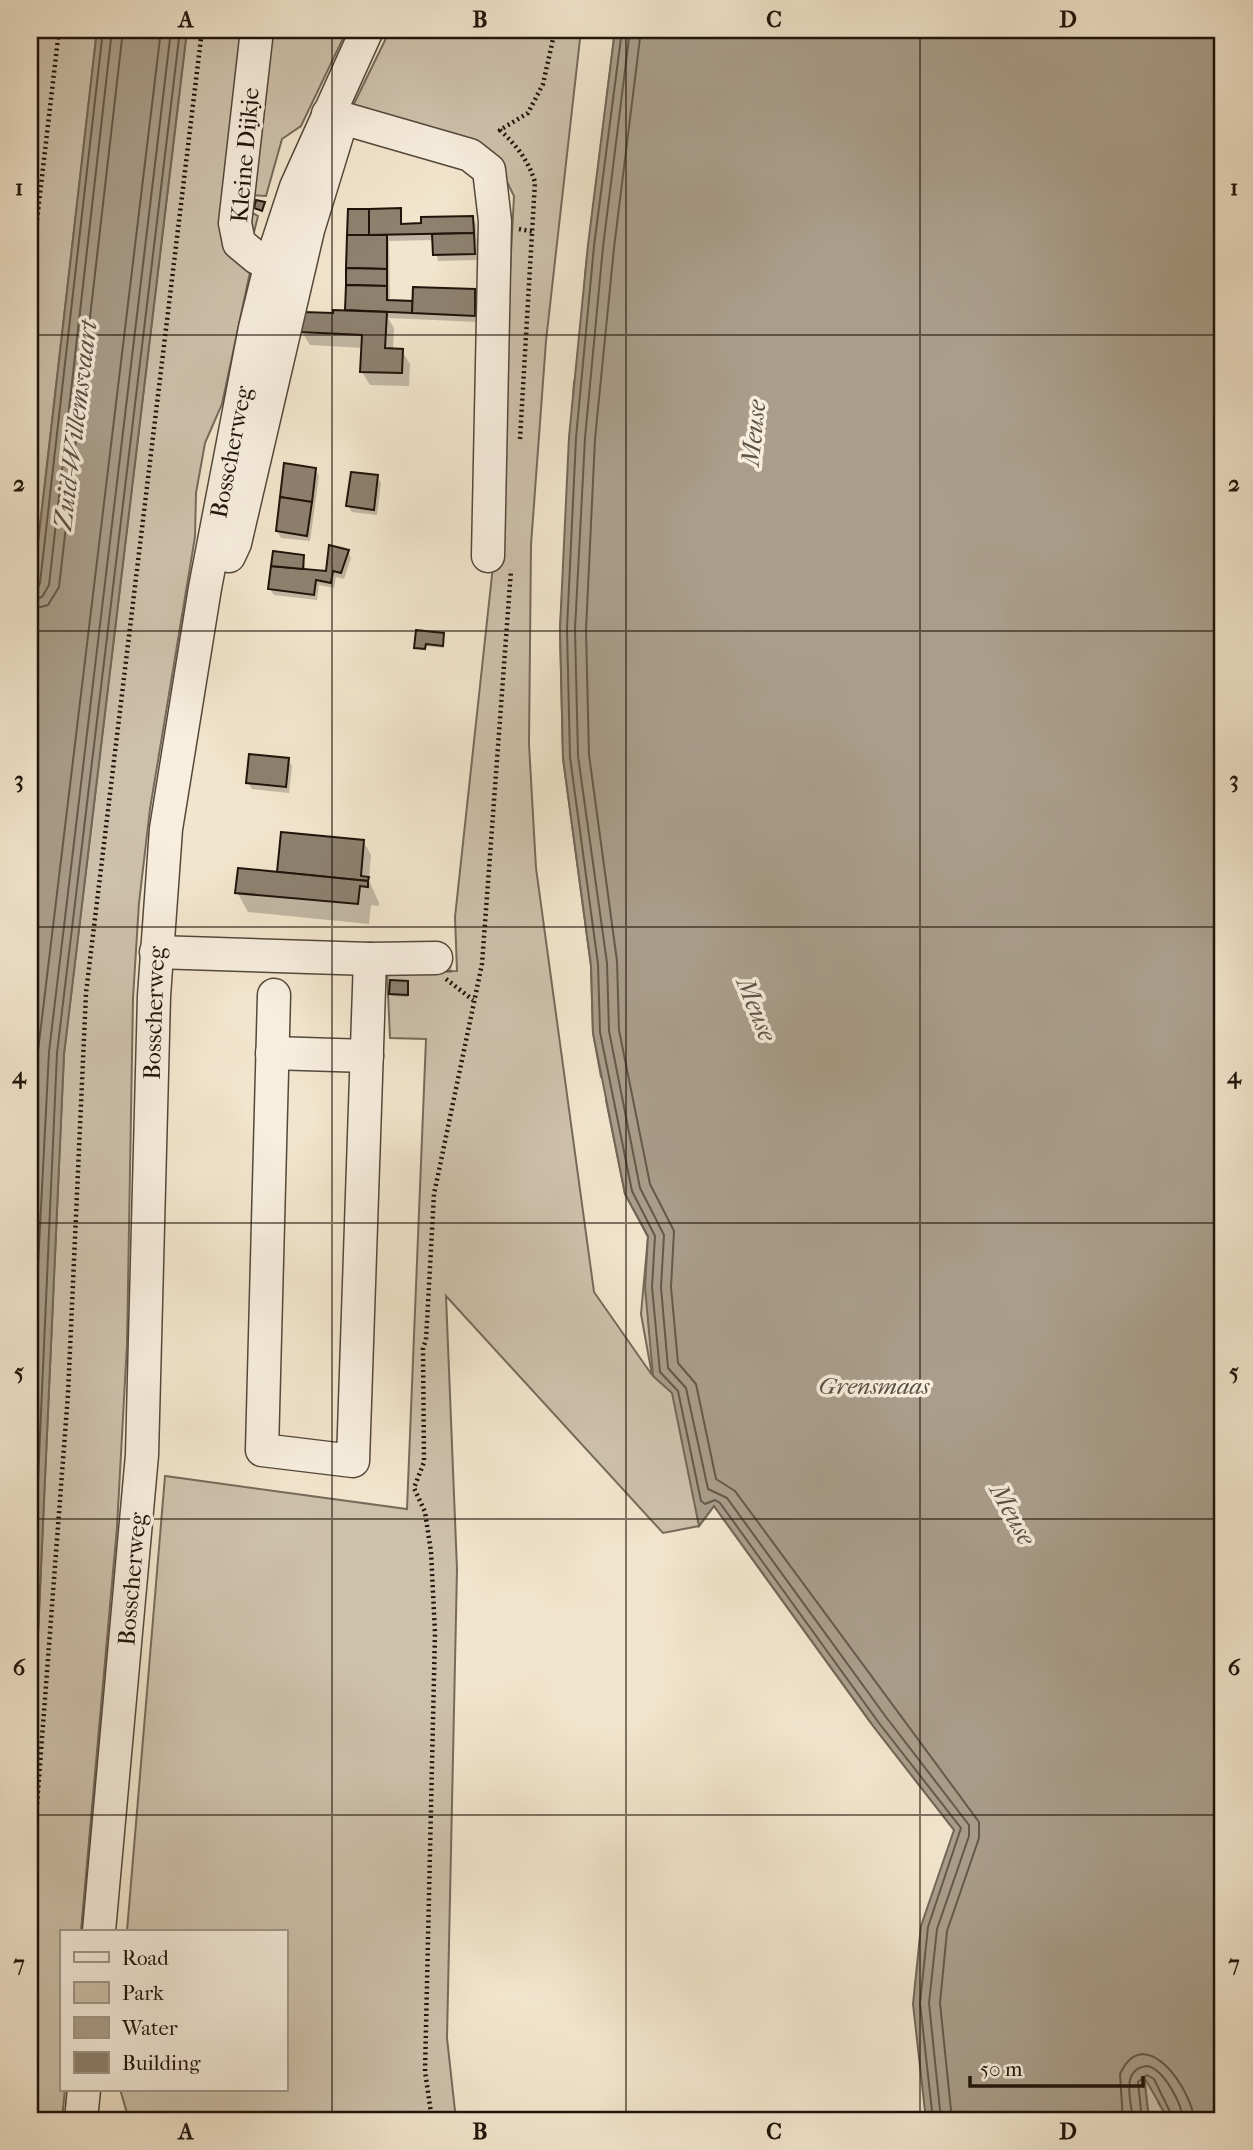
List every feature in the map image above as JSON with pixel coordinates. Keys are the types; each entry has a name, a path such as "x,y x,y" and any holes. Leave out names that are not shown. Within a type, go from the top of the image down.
{"street":[{"name":"Kleine Dijkje","path":"257,30 235,223 239,243 257,258 271,263"},
{"name":"Bosscherweg","path":"99,1930 142,1455 156,952 166,828 205,588 253,340 271,263 296,187 335,116 367,30"},
{"path":"205,588 226,563 235,543 335,116 470,155 489,170 495,221 499,560"},
{"path":"156,952 370,959 436,958"},
{"path":"274,995 262,1450 353,1461 370,959"},
{"path":"272,1053 367,1056"},
{"path":"81,2120 84,2090"}],"path":[{"path":"30,280 59,30"},
{"path":"30,1896 68,1394 86,993 202,30"},
{"path":"519,453 536,182 516,145 500,130 528,113 543,84 555,30"},
{"path":"432,2120 425,2071 435,1633 429,1539 425,1512 414,1488 424,1462 423,1348 426,1340 433,1194 482,964 499,560"}],"green space":[{"path":"30,30 97,30 30,613"},
{"path":"187,30 254,30 229,218 252,263 222,404 205,443 196,493 195,537 150,809 139,903 133,998 127,1344 117,1527 81,1930 60,1930 60,2090 65,2090 62,2120 30,2120 30,1739 37,1657 64,1054"},
{"path":"262,30 347,30 301,126 282,139 266,196 252,195 249,211 258,216 250,248 239,214"},
{"name":"Grensmaas","path":"390,30 581,30 546,341 531,545 529,744 536,868 594,1292 652,1375 641,1314 648,1237 625,1194 606,1100 611,1099 607,1078 601,1077 593,1033 591,966 563,758 560,630 574,382 577,382 586,266 615,30 1223,2120 1159,2104 1169,2120 1149,2120 1144,2074 870,1722 714,1506 699,1526 663,1533 446,1296 457,1569 447,2038 456,2120 129,2120 120,2090 287,2090 287,1930 127,1930 165,1476 407,1509 426,1039 390,1038 387,972 457,971 455,917 496,538 514,196 495,158 350,112"}],"water":[{"name":"Zuid-Willemsvaart","path":"97,30 187,30 64,1054 37,1657 30,1739 30,613"},
{"name":"Meuse","path":"615,30 1223,30 1223,2120 1169,2120 1144,2077 1149,2120 926,2120 913,2004 921,1926 954,1830 874,1727 714,1506 699,1526 672,1393 653,1376 645,1287 648,1236 625,1194 593,1033 591,965 563,758 560,629 569,437 588,245"}],"building":[{"path":"256,200 265,202 262,211 254,208"},
{"path":"401,208 401,224 421,223 421,217 473,216 474,233 369,235 369,209"},
{"path":"348,209 369,209 369,235 347,235"},
{"path":"474,233 475,254 433,255 432,234"},
{"path":"347,235 387,235 387,269 346,268"},
{"path":"346,268 387,269 387,286 346,285"},
{"path":"346,285 387,286 387,300 413,301 412,313 345,310"},
{"path":"413,287 475,289 475,316 412,313"},
{"path":"333,310 387,312 385,348 403,349 402,373 360,372 362,335 300,332 303,312 333,313"},
{"path":"284,463 316,468 312,502 280,497"},
{"path":"351,472 378,475 374,510 346,506"},
{"path":"280,497 312,502 307,536 276,531"},
{"path":"329,545 349,550 341,573 333,571 331,583 316,580 314,595 268,589 271,566 326,571"},
{"path":"273,551 304,555 303,569 271,566"},
{"path":"416,630 444,633 443,646 426,644 425,649 414,648"},
{"path":"249,754 289,758 286,787 246,783"},
{"path":"281,832 364,840 361,876 369,877 368,881 277,872"},
{"path":"238,868 368,881 368,887 360,886 358,904 235,893"},
{"path":"390,980 408,981 408,995 389,994"}]}
